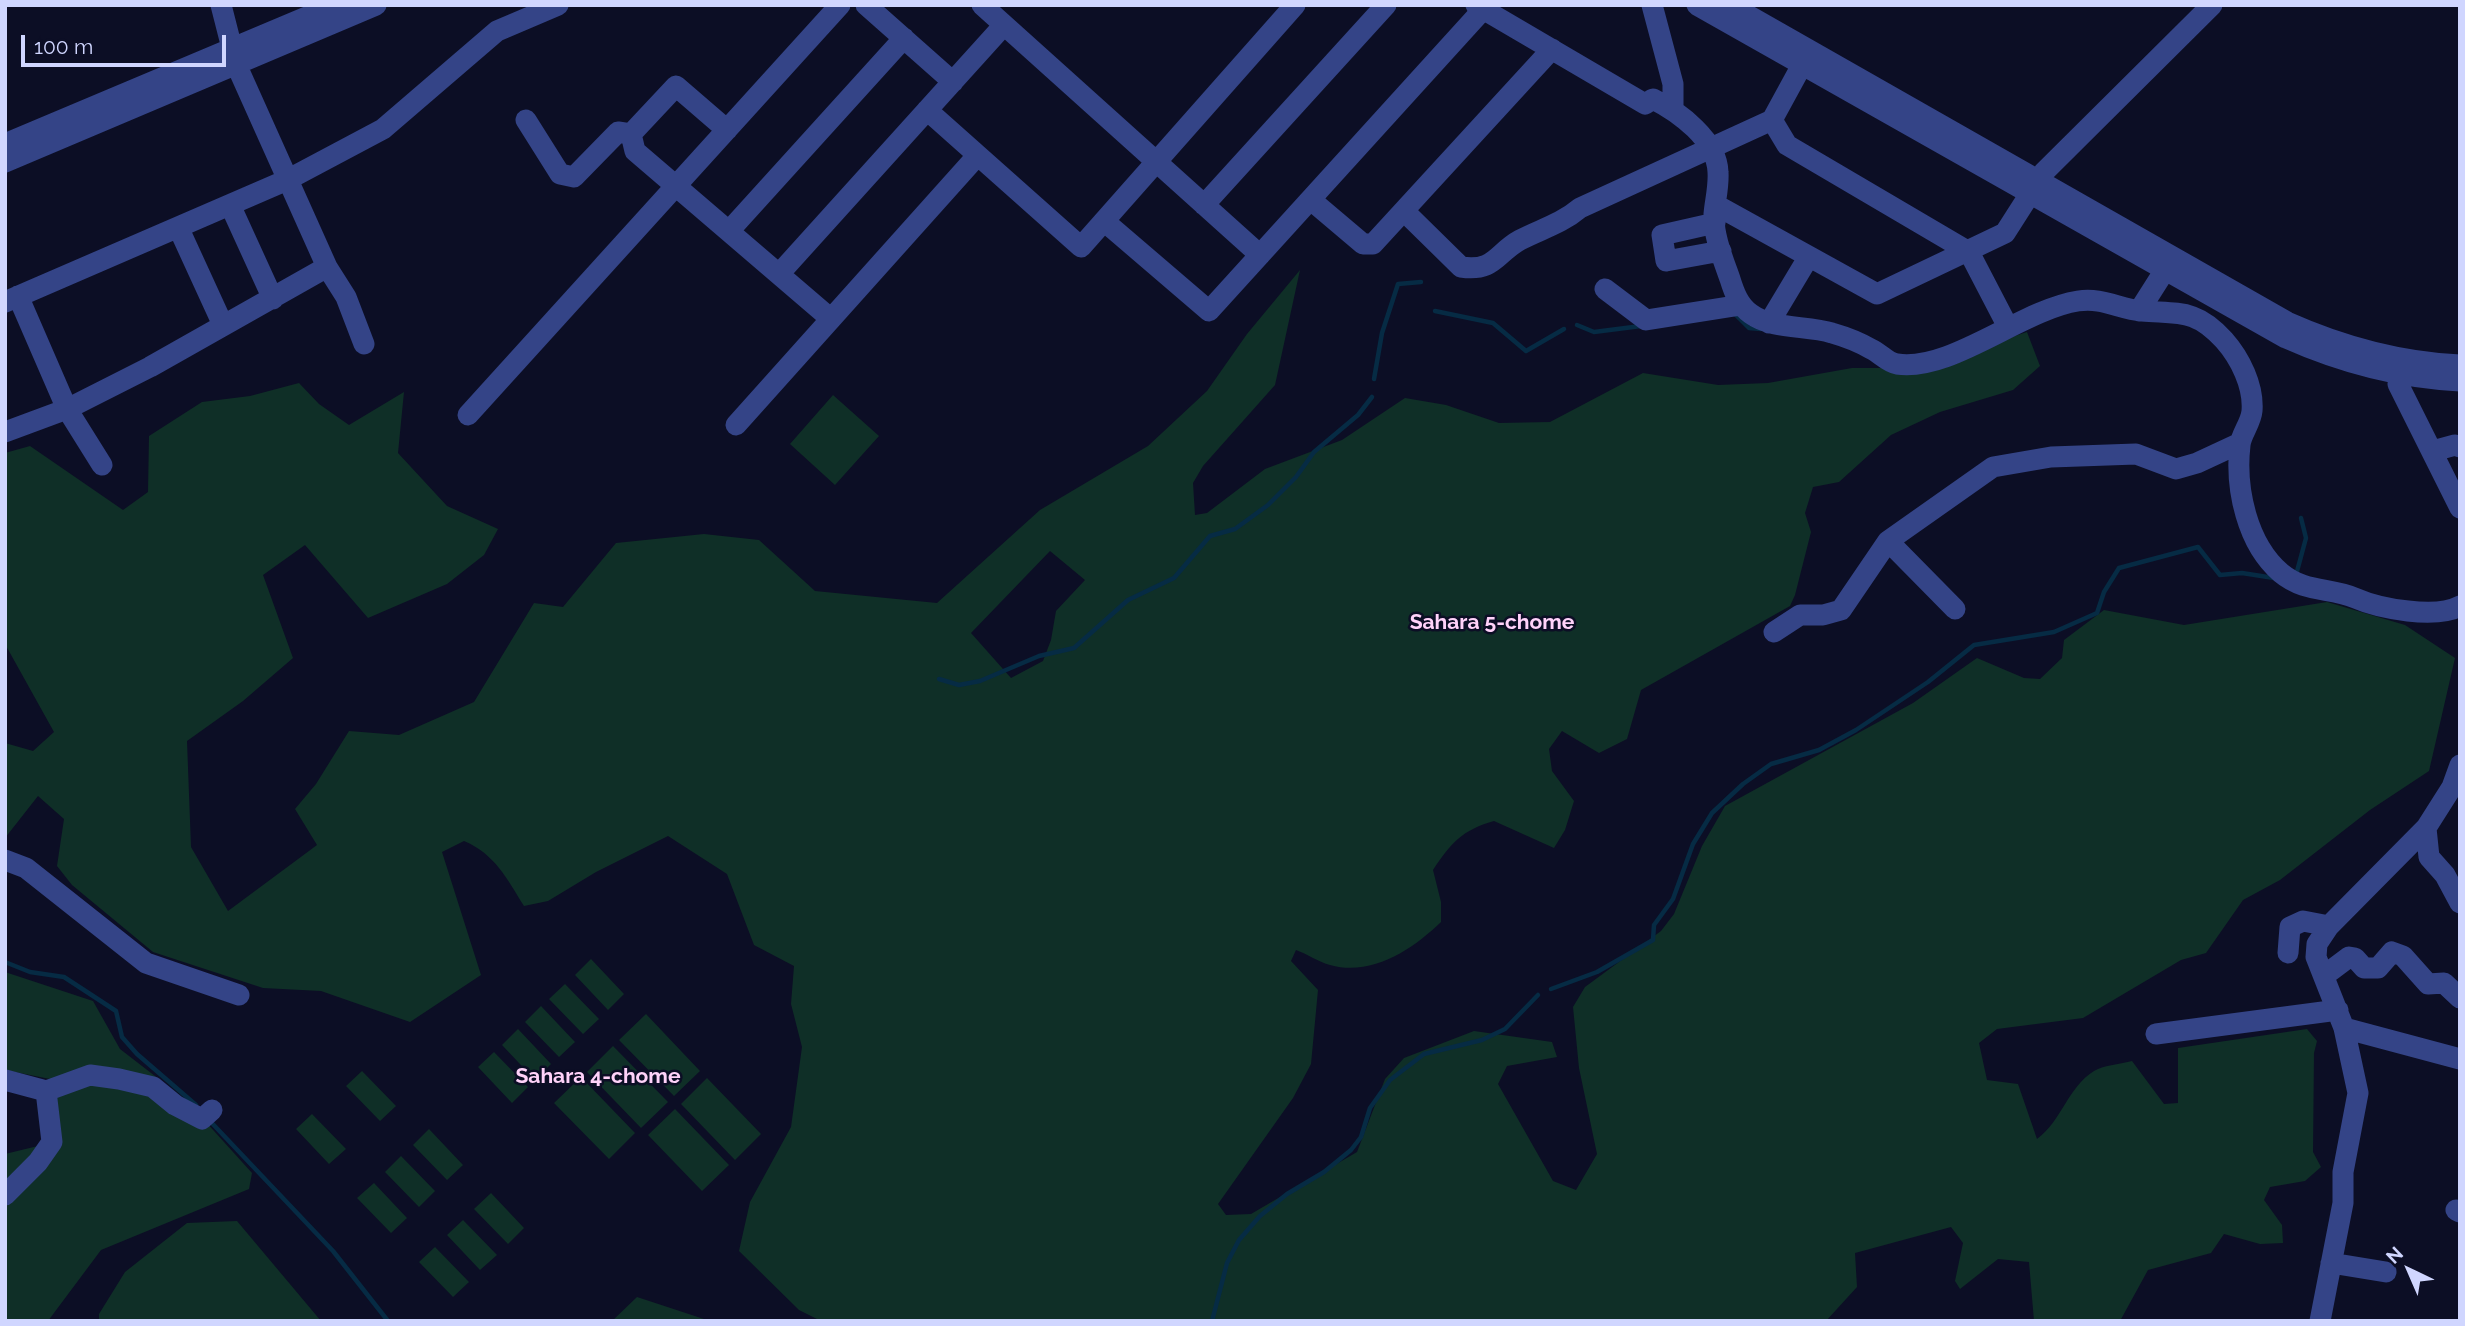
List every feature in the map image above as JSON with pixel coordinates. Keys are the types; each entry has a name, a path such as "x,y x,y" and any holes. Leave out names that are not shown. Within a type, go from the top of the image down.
{"street":[{"path":"221,5 235,56 327,267 346,297 364,344"},
{"path":"5,162 235,56 335,5"},
{"path":"5,144 376,5"},
{"path":"102,465 66,409 12,299 288,180 383,129 496,32 558,5"},
{"path":"468,415 840,5"},
{"path":"866,5 953,82"},
{"path":"982,5 1260,255"},
{"path":"927,110 1081,247 1295,5"},
{"path":"1204,205 1386,5"},
{"path":"1652,5 1673,84 1673,109"},
{"path":"1697,5 1806,58 2210,286 2312,333 2373,354 2402,368 2460,381"},
{"path":"1730,5 1806,58"},
{"path":"1721,251 1666,261 1662,235 1716,214 1877,294 1969,252 2005,233 2035,187 2213,5"},
{"path":"1104,221 1209,311 1482,7 1645,104 1653,99 1673,109 1711,149 1718,170 1716,214 1721,251 1741,305 1751,314 1769,323 1813,327 1845,337 1894,364 1928,364 2008,327 2076,301 2101,299 2139,311 2177,312 2196,316 2227,343 2243,368 2252,412 2240,443 2240,481 2244,507 2261,549 2282,574 2312,590 2347,594 2368,604 2438,612 2459,608"},
{"path":"779,274 1004,25"},
{"path":"729,231 904,38"},
{"path":"1311,200 1363,244 1373,244 1552,49"},
{"path":"1405,212 1461,267 1479,268 1494,263 1518,241 1562,222 1580,208 1772,120 1806,58"},
{"path":"631,134 676,86 727,130"},
{"path":"526,120 560,174 573,177 618,132 631,134"},
{"path":"1772,120 1787,145 1969,252 2008,327"},
{"path":"631,134 635,151 831,319"},
{"path":"736,425 977,156"},
{"path":"231,206 273,299"},
{"path":"179,229 223,325"},
{"path":"1769,323 1808,258"},
{"path":"2139,311 2169,263"},
{"path":"5,432 66,409 273,299 327,267"},
{"path":"2196,316 2210,286"},
{"path":"1605,289 1646,320 1741,305"},
{"path":"2402,368 2460,365"},
{"path":"2402,368 2398,383 2460,508"},
{"path":"1774,632 1800,615 1823,615 1841,610 1888,541 1993,467 2050,457 2136,454 2176,469 2197,463 2240,443"},
{"path":"2433,450 2444,446 2460,447"},
{"path":"1888,541 1955,609"},
{"path":"2320,1321 2343,1203 2343,1172 2357,1093 2341,1019 2316,957 2317,944 2329,926 2426,828 2452,787 2460,765"},
{"path":"2426,828 2429,857 2445,875 2460,903"},
{"path":"5,860 26,867 146,963 239,995"},
{"path":"2288,953 2290,926 2303,921 2329,926"},
{"path":"2325,975 2349,957 2364,968 2378,968 2392,952 2403,956 2428,985 2444,983 2460,998"},
{"path":"2156,1034 2341,1019 2460,1059"},
{"path":"5,1080 46,1091 90,1075 153,1087 175,1105 202,1119 212,1110"},
{"path":"5,1195 38,1162 52,1142 46,1091"},
{"path":"2331,1262 2386,1272"}],"green space":[{"path":"1300,270 1275,385 1203,466 1193,483 1195,515 1207,513 1265,469 1342,440 1405,398 1446,405 1499,423 1550,422 1643,373 1718,385 1768,383 1852,368 1916,368 2027,332 2040,366 2013,390 1940,412 1891,435 1839,482 1813,487 1805,513 1811,532 1790,606 1641,690 1627,739 1599,753 1562,731 1549,749 1552,771 1574,801 1565,830 1554,848 1494,821 1483,825 1458,839 1433,870 1441,902 1441,922 1405,951 1376,964 1346,968 1326,964 1296,950 1291,961 1318,990 1311,1064 1293,1098 1218,1204 1226,1215 1251,1214 1357,1152 1385,1079 1404,1058 1474,1031 1552,1042 1557,1057 1507,1066 1498,1084 1553,1181 1576,1190 1597,1154 1579,1068 1573,1007 1585,987 1661,931 1674,914 1702,846 1725,806 1913,703 1977,658 2024,678 2040,679 2062,658 2064,640 2104,610 2184,625 2327,602 2405,625 2455,658 2429,771 2370,810 2280,880 2243,900 2206,953 2181,960 2083,1018 1997,1029 1979,1043 1987,1080 2018,1084 2037,1139 2078,1086 2098,1069 2132,1061 2164,1104 2178,1103 2178,1048 2307,1029 2317,1041 2314,1053 2313,1152 2321,1167 2305,1181 2270,1187 2264,1200 2282,1225 2283,1243 2260,1244 2224,1234 2211,1253 2148,1270 2120,1321 2034,1321 2029,1262 1998,1259 1960,1289 1955,1281 1963,1243 1951,1227 1855,1253 1857,1287 1826,1321 821,1321 799,1310 739,1251 750,1202 791,1127 802,1047 791,1004 794,966 754,945 727,874 668,836 596,872 548,901 524,906 499,868 475,846 464,841 442,852 481,975 410,1022 321,991 263,988 153,952 72,885 57,866 64,819 38,796 5,838 5,743 33,751 54,732 5,644 5,453 30,446 123,510 148,492 149,436 202,402 250,396 299,383 319,404 349,425 404,392 398,453 447,506 498,529 484,555 447,584 368,618 305,545 263,575 293,658 243,701 187,741 191,847 228,911 317,845 295,809 316,784 349,731 399,735 474,702 534,603 563,607 616,543 704,534 759,540 815,591 937,603 1040,510 1148,446 1207,391 1247,334","holes":["1050,551 1085,580 1056,611 1051,640 1043,661 1011,678 971,633"]},
{"path":"833,395 879,436 835,485 790,444"},
{"path":"591,959 624,994 608,1010 575,975"},
{"path":"5,972 93,1001 120,1049 186,1100 252,1173 249,1189 101,1250 48,1321 5,1321 5,1154 42,1145 50,1079 5,1070"},
{"path":"565,984 599,1019 583,1034 549,999"},
{"path":"541,1006 575,1042 559,1057 525,1022"},
{"path":"646,1014 700,1071 674,1096 619,1040"},
{"path":"518,1029 551,1064 535,1080 502,1045"},
{"path":"613,1046 668,1102 641,1128 587,1072"},
{"path":"494,1052 528,1087 512,1103 478,1067"},
{"path":"362,1071 396,1106 380,1121 346,1086"},
{"path":"581,1077 635,1133 609,1159 554,1103"},
{"path":"707,1078 761,1134 735,1160 681,1104"},
{"path":"675,1109 729,1165 702,1191 648,1135"},
{"path":"312,1114 346,1149 329,1164 296,1129"},
{"path":"429,1129 463,1165 447,1180 413,1145"},
{"path":"401,1156 435,1191 419,1207 385,1172"},
{"path":"374,1183 407,1218 391,1233 357,1198"},
{"path":"491,1193 524,1228 508,1244 474,1209"},
{"path":"463,1220 497,1255 480,1270 447,1235"},
{"path":"237,1221 321,1321 99,1321 99,1314 125,1272 187,1223"},
{"path":"435,1247 469,1282 453,1297 419,1262"},
{"path":"637,1297 710,1321 612,1321"}],"waterway":[{"path":"1374,379 1382,333 1398,284 1421,282"},
{"path":"1435,311 1493,323 1526,351 1564,329"},
{"path":"1734,313 1749,328 1761,329"},
{"path":"1577,325 1594,332 1641,326"},
{"path":"939,679 959,685 980,681 1039,656 1074,648 1128,600 1174,578 1210,536 1235,529 1268,505 1296,477 1314,452 1358,415 1372,397"},
{"path":"2296,575 2306,538 2301,518"},
{"path":"1551,989 1597,972 1653,940 1654,925 1673,899 1693,844 1712,813 1743,784 1771,764 1819,750 1856,730 1928,682 1974,645 2054,632 2097,613 2104,592 2119,568 2198,547 2220,575 2242,573 2274,578"},
{"path":"5,962 30,972 64,977 116,1011 122,1037 137,1054 196,1105"},
{"path":"1212,1321 1227,1263 1239,1240 1260,1216 1287,1194 1324,1172 1351,1150 1361,1137 1370,1108 1390,1080 1424,1054 1482,1040 1505,1029 1538,995"},
{"path":"209,1120 333,1251 388,1321"}],"district":[{"name":"Sahara 5-chome","path":"1492,623"},
{"name":"Sahara 4-chome","path":"598,1077"}]}
